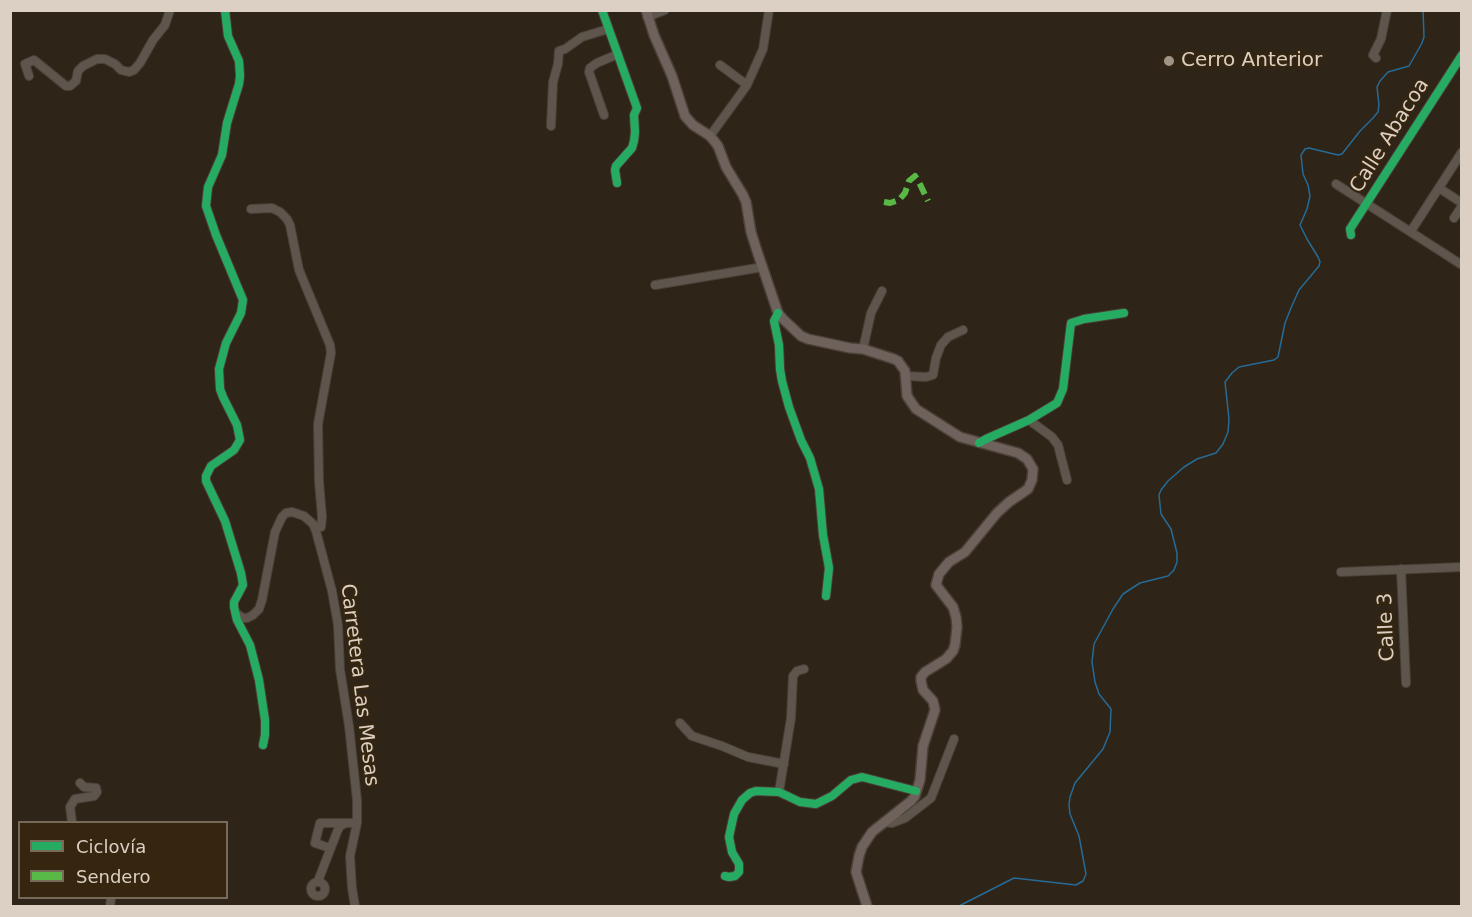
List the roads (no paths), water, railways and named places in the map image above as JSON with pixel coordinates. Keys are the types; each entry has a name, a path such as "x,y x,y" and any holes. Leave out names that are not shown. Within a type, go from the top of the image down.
{"main road":[{"path":"646,14 672,76 685,116 693,125 710,136 718,146 726,167 746,202 751,232 778,313 801,336 898,361 905,370 907,396 914,407 954,434 1021,455 1033,469 1028,489 997,513 965,552 949,562 939,574 936,585 952,607 957,627 953,651 921,677 923,690 933,701 935,710 923,747 920,780 916,791 911,801 868,837 859,856 856,872 867,906"}],"street":[{"path":"29,76 25,64 34,60 66,86 76,81 78,71 83,66 97,59 105,59 121,70 129,72 134,70 165,25 170,10"},
{"path":"225,10 228,36 239,61 240,76 226,123 222,155 208,188 206,206 219,244 243,300 241,313 226,343 219,369 220,389 237,424 240,440 234,450 211,466 206,476 207,485 225,521 241,573 243,585 234,602 237,620 250,645 260,687 265,735 262,746"},
{"path":"602,10 637,108 634,115 634,141 632,148 616,166 617,183"},
{"path":"646,14 665,10"},
{"path":"710,136 747,85 764,49 769,10"},
{"path":"1376,58 1373,55 1381,39 1388,10"},
{"path":"551,126 553,82 559,51 582,37 608,28"},
{"path":"604,115 590,68 618,54"},
{"name":"Calle Abacoa","path":"1351,236 1350,228 1461,55"},
{"path":"720,65 747,85"},
{"path":"1411,231 1461,152"},
{"path":"1336,184 1461,265"},
{"path":"1439,188 1461,204 1454,218"},
{"path":"237,614 243,618 250,617 259,609 275,532 282,517 286,513 298,513 314,526 321,527 318,424 331,353 330,345 298,270 287,219 272,208 251,209"},
{"path":"655,285 763,267"},
{"path":"862,350 871,313 882,291"},
{"path":"778,313 774,321 782,381 789,407 818,480 823,535 829,562 826,596"},
{"path":"979,443 1029,420 1052,407 1060,398 1066,376 1071,323 1124,313"},
{"path":"906,376 933,375 941,345 952,334 963,330"},
{"path":"1029,420 1052,437 1058,445 1067,480"},
{"name":"Carretera Las Mesas","path":"314,526 332,591 338,625 339,669 357,793 357,823 350,856 355,906"},
{"path":"1341,572 1461,567"},
{"name":"Calle 3","path":"1401,569 1406,683"},
{"path":"779,792 791,718 793,676 797,670 804,669"},
{"path":"680,723 692,736 748,757 784,764"},
{"path":"884,822 892,823 905,818 931,798 954,739"},
{"path":"725,876 735,876 739,872 739,864 732,852 729,837 738,805 750,793 779,792 800,802 816,804 832,796 851,780 862,777 916,791"},
{"path":"72,821 70,807 75,799 94,796 97,792 96,788 84,787 80,783"},
{"path":"330,848 315,843 320,823 357,823"},
{"path":"318,881 337,832 340,826 346,823"}],"waterway":[{"path":"959,906 1014,878 1076,885 1083,881 1086,874 1079,836 1070,814 1070,797 1075,783 1103,749 1110,732 1111,709 1099,694 1095,682 1092,662 1094,644 1123,594 1140,583 1168,576 1174,570 1177,553 1171,529 1161,514 1159,495 1161,490 1184,467 1197,459 1216,453 1223,444 1228,432 1229,419 1225,382 1239,367 1274,360 1278,357 1285,323 1299,290 1319,266 1318,257 1300,225 1310,196 1303,174 1301,155 1305,149 1309,148 1342,154 1373,118 1378,112 1377,87 1380,81 1388,72 1409,66 1422,43 1424,37 1423,10"}],"place":[{"name":"Cerro Anterior","path":"1169,61"}]}
